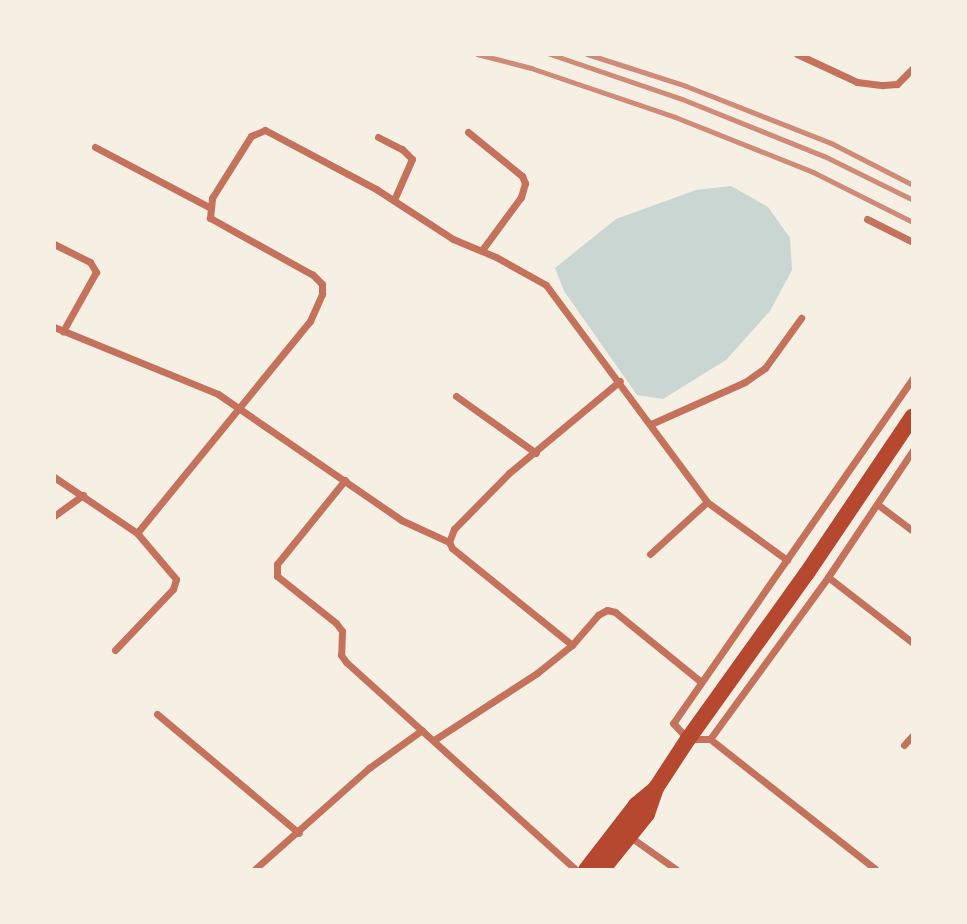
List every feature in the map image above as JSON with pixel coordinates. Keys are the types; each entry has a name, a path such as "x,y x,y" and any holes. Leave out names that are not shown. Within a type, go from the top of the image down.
{"main road":[{"path":"603,870 647,814 656,788 688,739 814,564 913,416"},
{"path":"586,870 636,805 656,788"}],"street":[{"path":"797,54 857,82 897,84 913,68"},
{"path":"137,533 237,406 310,321 322,294 322,284 313,275 209,218 209,207 251,136 265,130 394,200 453,239 482,250 546,285 708,502 787,560"},
{"path":"468,132 522,176 525,183 521,197 482,250"},
{"path":"379,137 402,149 412,159 394,200"},
{"path":"94,147 209,207"},
{"path":"867,219 913,242"},
{"path":"54,244 90,262 96,272 62,331"},
{"path":"651,424 755,375 776,356 801,318"},
{"path":"54,327 198,385 237,406 401,520 449,542 452,548 572,645"},
{"path":"874,869 710,738 688,739 673,723 913,378"},
{"path":"449,542 454,530 509,473 620,382"},
{"path":"456,396 536,453"},
{"path":"710,738 828,577 909,461 913,450"},
{"path":"54,477 137,533 176,579 173,589 115,650"},
{"path":"345,480 277,564 277,576 336,623 342,631 341,655 346,662 576,870"},
{"path":"54,516 83,495"},
{"path":"650,554 708,502"},
{"path":"877,504 913,531"},
{"path":"828,577 913,643"},
{"path":"434,740 537,673 572,645 598,615 607,610 615,612 701,682"},
{"path":"157,714 299,833"},
{"path":"254,870 299,833 369,768 422,730"},
{"path":"904,745 913,735"},
{"path":"629,836 677,870"}],"shaded area":[{"path":"731,186 768,207 790,238 792,270 770,311 726,360 663,399 637,395 564,291 555,268 616,219 696,190"}],"railway":[{"path":"477,54 531,68 675,117 813,172 913,222"},
{"path":"550,54 682,99 824,156 913,200"},
{"path":"587,54 686,86 831,143 913,185"}]}
